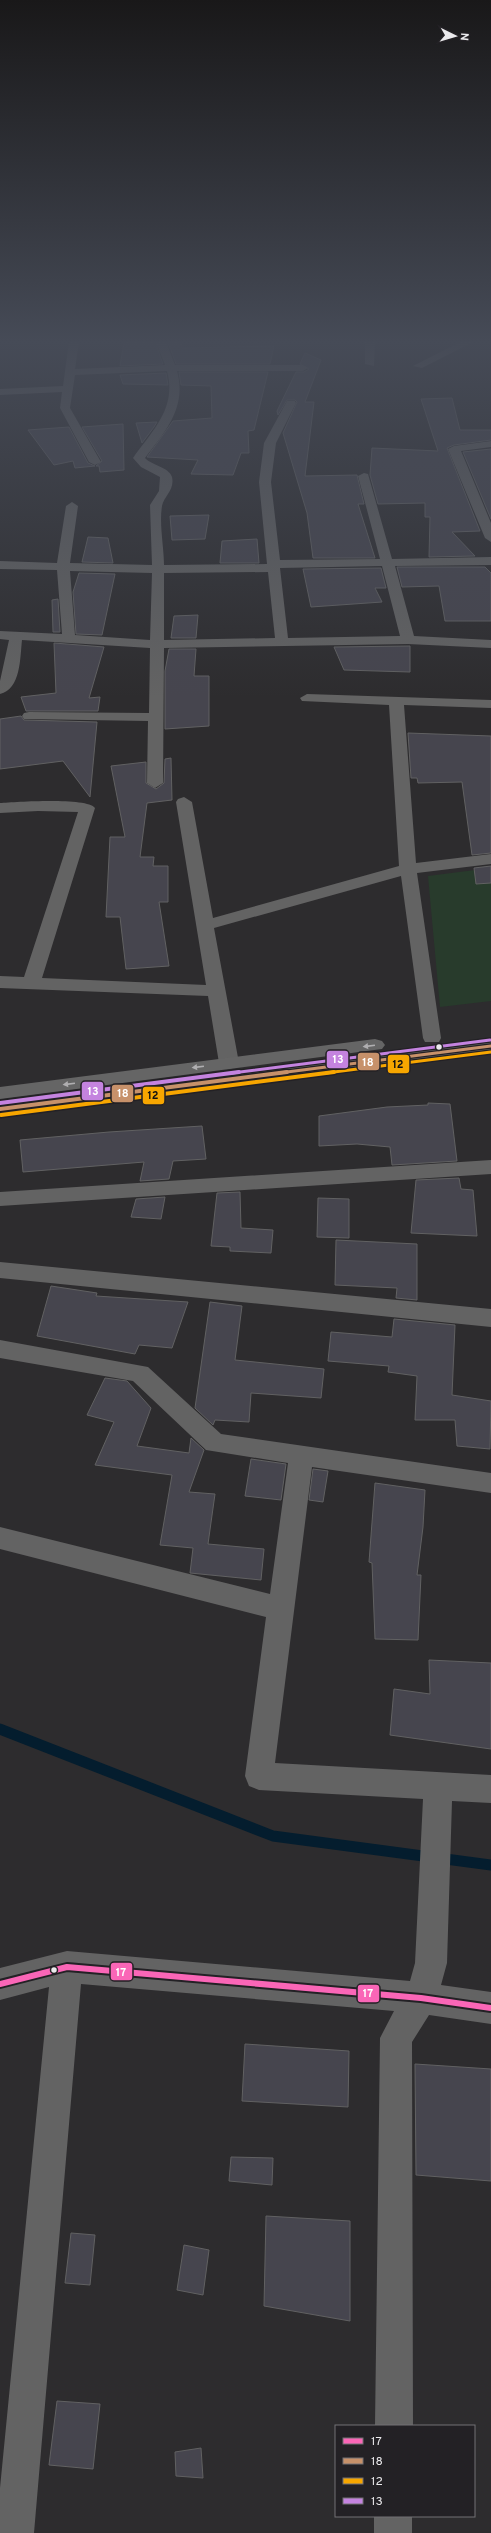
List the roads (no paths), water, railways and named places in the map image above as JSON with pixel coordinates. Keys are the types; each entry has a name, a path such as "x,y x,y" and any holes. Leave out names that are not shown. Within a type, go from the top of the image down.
{"main road":[{"path":"0,1093 491,1031"},
{"path":"0,1109 491,1046"}],"street":[{"path":"140,460 145,465 163,474 166,478 165,491 156,505 158,569 155,783"},
{"path":"268,460 265,482 282,642"},
{"path":"459,460 491,538"},
{"path":"364,476 408,640"},
{"path":"69,639 63,567 72,506"},
{"path":"0,565 158,569 491,561"},
{"path":"0,635 156,644 408,640 491,644"},
{"path":"0,690 9,680 16,636"},
{"path":"307,698 491,704"},
{"path":"396,702 408,869 432,1038"},
{"path":"29,716 155,717"},
{"path":"184,802 229,1063"},
{"path":"0,808 38,806 87,808 31,983"},
{"path":"206,925 408,869 491,859"},
{"path":"0,982 217,992"},
{"path":"0,1199 491,1167"},
{"path":"0,1270 491,1318"},
{"path":"0,1348 140,1373 215,1443 491,1483"},
{"path":"301,1455 259,1776 438,1798 491,1789"},
{"path":"0,1538 281,1609"},
{"path":"394,2425 396,2038 421,1998 431,1963 438,1798"},
{"path":"15,2533 68,1967"},
{"path":"0,1984 68,1967 421,1998 491,2008"},
{"path":"393,2517 393,2533"}],"waterway":[{"path":"0,1729 273,1836 491,1865"}]}
